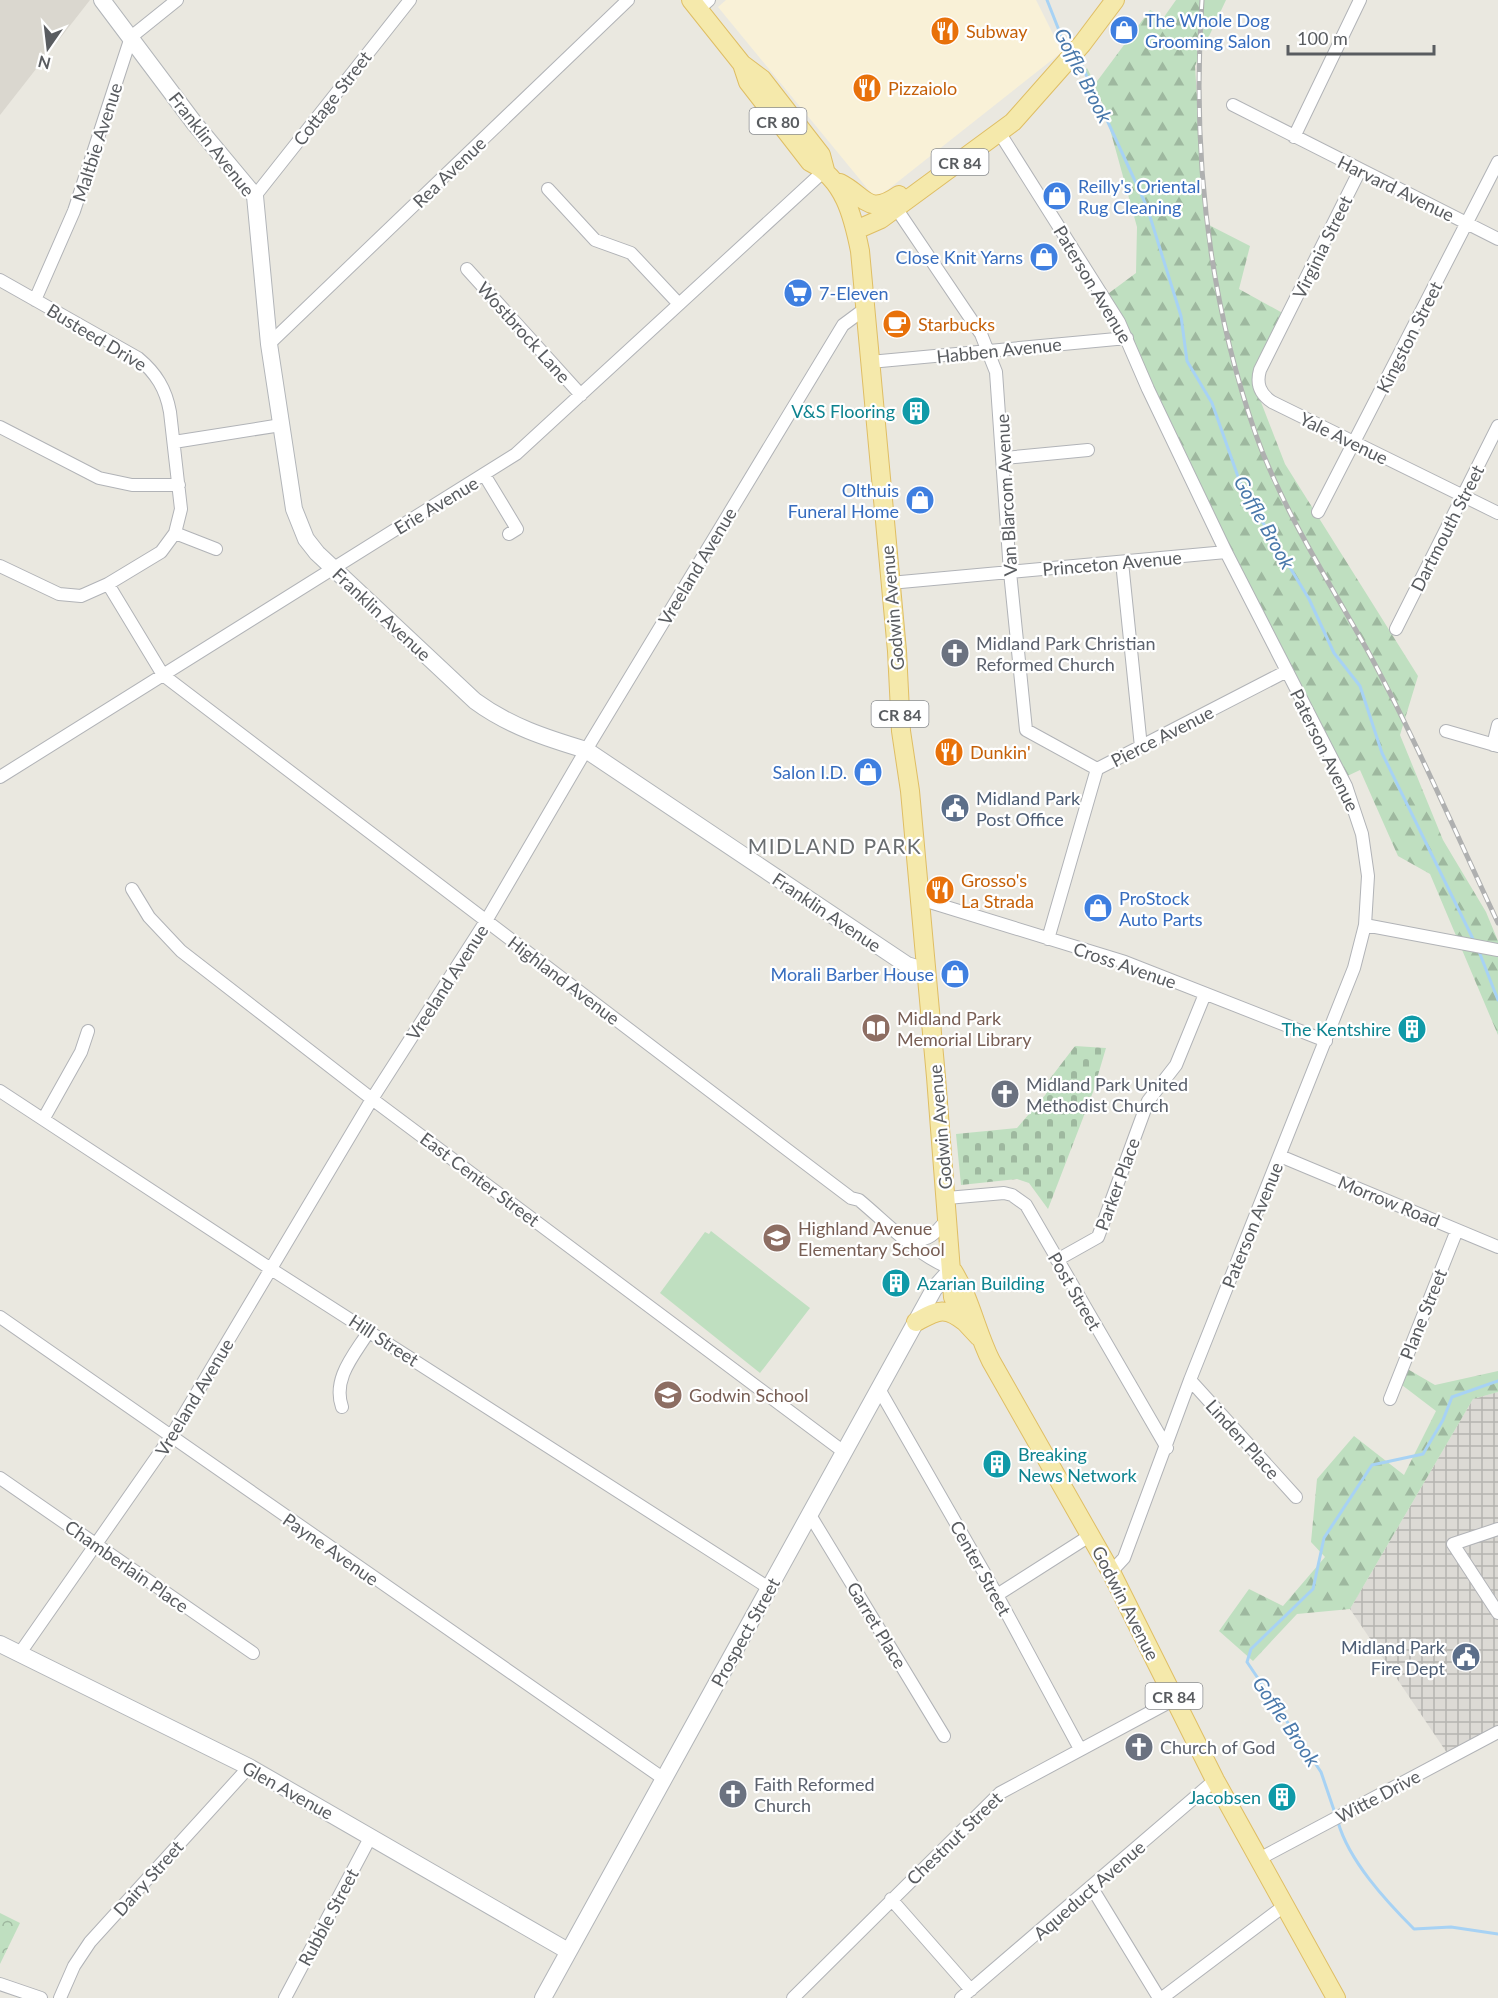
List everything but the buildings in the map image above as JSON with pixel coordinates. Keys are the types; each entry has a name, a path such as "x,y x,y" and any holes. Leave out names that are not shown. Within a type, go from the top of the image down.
{"main road":[{"name":"CR 84","path":"856,230 888,214 920,192 1013,122 1082,44 1115,0"},
{"name":"Godwin Avenue","path":"700,3 742,64 748,82 810,162 829,174 851,210 856,230 865,299 901,731 910,791 920,899 953,1296 965,1322 979,1337"},
{"path":"829,174 850,188 861,200 874,205 889,202 907,190 920,192"},
{"path":"865,299 872,243 888,214"},
{"name":"Godwin Avenue","path":"952,1269 967,1292 979,1337 1051,1468 1112,1572 1215,1780 1336,1998"},
{"path":"916,1322 942,1311 952,1312 965,1322"}],"street":[{"name":"Franklin Avenue","path":"102,0 195,124 255,196 269,344 281,425 299,524 316,553 475,701 530,732 586,750 907,965 926,971"},
{"path":"131,38 177,0"},
{"name":"Cottage Street","path":"255,196 410,0"},
{"name":"Rea Avenue","path":"269,344 628,0"},
{"path":"1295,135 1360,0"},
{"name":"Maltbie Avenue","path":"35,300 74,210 131,38"},
{"name":"Harvard Avenue","path":"1233,105 1498,239"},
{"name":"Paterson Avenue","path":"999,132 1103,295 1127,338 1148,389 1226,552 1356,810 1368,876 1365,924 1354,968 1190,1380 1167,1448 1124,1558 1112,1572"},
{"name":"Kingston Street","path":"1318,512 1498,162"},
{"name":"Virginia Street","path":"1284,323 1360,170"},
{"name":"Erie Avenue","path":"0,777 485,476 537,436 678,303 829,174"},
{"path":"548,189 595,240 631,253 678,303"},
{"name":"Van Blarcom Avenue","path":"888,214 990,351 999,389 1010,572 1026,730 1097,769"},
{"name":"Wostbrock Lane","path":"467,269 581,395"},
{"name":"Busteed Drive","path":"0,280 147,365 163,386 168,398 181,509 175,533"},
{"name":"Vreeland Avenue","path":"20,1653 170,1438 372,1099 486,921 586,750 843,325 865,299"},
{"name":"Yale Avenue","path":"1284,323 1260,370 1258,386 1272,402 1498,513"},
{"name":"Habben Avenue","path":"870,362 1127,338"},
{"path":"174,442 281,425"},
{"name":"Dartmouth Street","path":"1396,629 1498,426"},
{"path":"0,427 99,478 132,485 178,485"},
{"path":"1004,458 1088,450"},
{"path":"485,476 517,529 509,534"},
{"path":"0,566 52,592 70,596 92,593 154,557 175,533 216,549"},
{"name":"Princeton Avenue","path":"890,583 1226,552"},
{"path":"1122,562 1141,747"},
{"path":"108,584 163,675"},
{"name":"Pierce Avenue","path":"1048,939 1097,769 1287,671"},
{"name":"Highland Avenue","path":"163,675 851,1198 859,1200 932,1261 952,1269"},
{"path":"1446,731 1495,745 1498,725"},
{"name":"East Center Street","path":"132,889 149,917 181,951 372,1099 844,1452"},
{"name":"Cross Avenue","path":"920,899 1125,962 1326,1041"},
{"path":"1365,924 1498,950"},
{"name":"Parker Place","path":"1057,1260 1098,1237 1148,1101 1176,1065 1205,994"},
{"path":"44,1118 81,1052 88,1031"},
{"name":"Hill Street","path":"0,1091 272,1269 769,1588"},
{"name":"Morrow Road","path":"1280,1156 1498,1246"},
{"name":"Post Street","path":"946,1198 1004,1193 1020,1199 1031,1212 1167,1448"},
{"path":"908,1240 921,1242 930,1238 948,1218"},
{"name":"Plane Street","path":"1390,1399 1457,1230"},
{"name":"Prospect Street","path":"543,1998 934,1289 952,1269"},
{"name":"Payne Avenue","path":"0,1317 170,1438 664,1779"},
{"path":"342,1407 338,1396 338,1385 369,1331"},
{"name":"Linden Place","path":"1190,1380 1296,1497"},
{"name":"Center Street","path":"879,1389 997,1595 1080,1749"},
{"name":"Chamberlain Place","path":"0,1478 253,1653"},
{"name":"Garret Place","path":"810,1515 944,1736"},
{"path":"1498,1529 1453,1544 1498,1613"},
{"path":"997,1595 1091,1534"},
{"name":"Glen Avenue","path":"0,1644 249,1767 568,1951"},
{"name":"Chestnut Street","path":"793,1998 1000,1793 1175,1699"},
{"name":"Witte Drive","path":"1259,1859 1498,1732"},
{"name":"Dairy Street","path":"60,1998 74,1966 90,1942 249,1767"},
{"name":"Aqueduct Avenue","path":"966,1994 1215,1780"},
{"name":"Rubble Street","path":"285,1998 371,1836"},
{"path":"1092,1888 1161,1998 1284,1906"},
{"path":"891,1899 966,1994"},
{"path":"0,1984 41,1998"}],"shaded area":[{"path":"0,0 90,0 0,115"},
{"path":"726,0 1036,0 1062,52 876,199 718,7"},
{"path":"1498,1392 1498,1727 1447,1753 1350,1609 1473,1399"}],"green space":[{"path":"1176,0 1226,0 1195,66 1205,223 1250,246 1239,289 1288,316 1254,384 1285,464 1418,676 1400,735 1443,840 1486,912 1498,941 1498,1035 1430,874 1398,856 1360,770 1341,779 1105,296 1136,273 1137,227 1103,104 1084,72 1087,68 1095,84 1150,10 1164,17"},
{"path":"1075,1046 1106,1048 1093,1092 1048,1209 1029,1183 1017,1179 961,1185 956,1134 1017,1128 1046,1094 1049,1080"},
{"path":"711,1231 810,1308 760,1373 660,1293 705,1232 709,1234"},
{"path":"1404,1367 1435,1385 1498,1371 1498,1392 1473,1399 1350,1609 1297,1614 1253,1661 1219,1631 1249,1589 1283,1606 1325,1557 1311,1542 1317,1479 1354,1436 1404,1475 1436,1411 1398,1382"},
{"path":"0,1913 20,1923 0,1964"}],"waterway":[{"name":"Goffle Brook","path":"1047,0 1062,38 1070,47"},
{"name":"Goffle Brook","path":"1078,57 1147,207 1181,316 1187,361 1212,403 1242,488 1309,599 1334,653 1360,686 1382,753 1475,943"},
{"name":"Goffle Brook","path":"1478,949 1498,1000"},
{"name":"Goffle Brook","path":"1336,1816 1321,1772 1247,1662 1251,1649 1313,1589 1324,1538 1372,1465 1423,1454 1443,1420 1452,1397 1498,1381"},
{"name":"Goffle Brook","path":"1338,1822 1343,1837 1359,1866 1414,1929 1451,1927 1498,1934"}],"railway":[{"path":"1202,0 1199,111 1207,220 1225,329 1239,382 1256,435 1280,492 1404,721 1498,923"}],"place":[{"name":"The Whole Dog Grooming Salon","path":"1124,30"},
{"name":"Subway","path":"945,31"},
{"name":"Pizzaiolo","path":"867,88"},
{"name":"Reilly's Oriental Rug Cleaning","path":"1057,196"},
{"name":"Close Knit Yarns","path":"1044,257"},
{"name":"7-Eleven","path":"798,293"},
{"name":"Starbucks","path":"897,324"},
{"name":"V&S Flooring","path":"916,411"},
{"name":"Olthuis Funeral Home","path":"920,500"},
{"name":"Midland Park Christian Reformed Church","path":"955,653"},
{"name":"Dunkin'","path":"949,752"},
{"name":"Salon I.D.","path":"868,772"},
{"name":"Midland Park Post Office","path":"955,808"},
{"name":"Grosso's La Strada","path":"940,890"},
{"name":"ProStock Auto Parts","path":"1098,908"},
{"name":"Morali Barber House","path":"955,974"},
{"name":"Midland Park Memorial Library","path":"876,1028"},
{"name":"The Kentshire","path":"1412,1029"},
{"name":"Midland Park United Methodist Church","path":"1005,1094"},
{"name":"Highland Avenue Elementary School","path":"777,1238"},
{"name":"Azarian Building","path":"896,1283"},
{"name":"Godwin School","path":"668,1395"},
{"name":"Breaking News Network","path":"997,1464"},
{"name":"Midland Park Fire Dept","path":"1466,1657"},
{"name":"Church of God","path":"1139,1747"},
{"name":"Faith Reformed Church","path":"733,1794"},
{"name":"Jacobsen","path":"1282,1797"}],"district":[{"name":"MIDLAND PARK","path":"835,845"}]}
